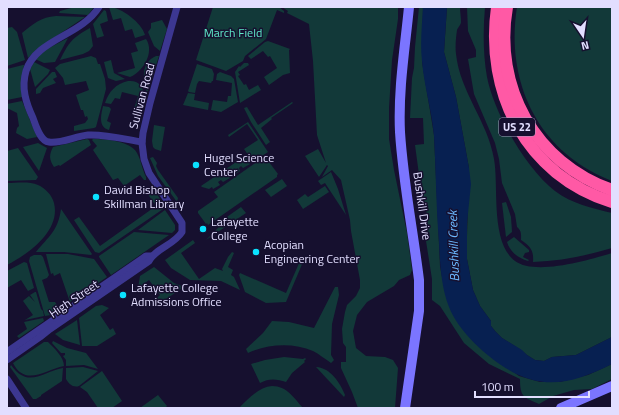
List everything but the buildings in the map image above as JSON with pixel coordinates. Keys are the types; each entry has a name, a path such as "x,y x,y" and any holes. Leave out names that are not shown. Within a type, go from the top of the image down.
{"highway":[{"name":"US 22","path":"497,7 494,31 497,72 505,102 520,131 537,153 555,171 586,192 612,202"},
{"name":"US 22","path":"507,7 504,40 507,65 514,93 529,125 545,146 562,162 591,182 612,190"}],"street":[{"path":"99,7 83,24 32,57 24,78 25,98 29,110 44,140 53,143 77,136 95,135 142,142"},
{"name":"Sullivan Road","path":"177,7 149,109 142,142 144,157 149,173 181,220 183,229"},
{"name":"Bushkill Drive","path":"405,408 419,311 419,280 400,130 409,7"},
{"name":"High Street","path":"7,360 149,261 152,256 179,237 183,229"},
{"name":"High Street","path":"7,352 146,256 152,256"},
{"path":"7,380 26,408"},
{"path":"561,408 612,386"}],"green space":[{"path":"75,7 94,7 88,15 59,13 60,11"},
{"path":"109,7 130,16 140,26 145,35 135,38 132,29 125,31 121,18 113,20"},
{"name":"March Field","path":"213,7 279,7 284,11 284,13 277,10 266,39 245,56 243,61 226,71 196,60"},
{"path":"282,7 398,7 398,19 392,60 389,139 407,233 412,270 410,275 399,280 394,286 367,302 357,315 353,331 356,348 366,356 385,357 393,360 398,368 395,408 358,408 341,368 341,362 346,362 346,347 343,343 342,329 345,312 347,305 356,296 360,288 360,280 350,220 341,180 332,170 322,177 328,166 327,165 319,177 305,156 318,149 326,163 317,135 313,61 309,24 287,13 288,11"},
{"path":"419,7 423,7 422,62 434,135 440,266 442,277 458,322 475,343 519,376 540,382 560,382 588,375 612,364 612,379 592,389 574,390 553,396 539,404 526,398 521,390 520,379 489,364 464,343 440,306 432,300 432,279 426,241 427,215 420,182 415,145 424,144 423,118 410,118 412,78"},
{"path":"447,7 460,7 461,24 457,30 456,54 468,94 491,145 494,159 499,228 502,241 507,252 515,261 524,265 535,267 548,267 576,263 612,253 612,337 576,355 552,357 544,361 535,360 527,355 502,338 495,331 491,326 491,321 480,306 473,290 467,259 469,168 456,97 444,52"},
{"path":"467,7 485,7 484,42 487,77 496,107 513,139 533,169 555,191 575,202 612,213 612,248 573,258 533,262 533,254 531,249 521,240 521,233 517,227 515,214 502,183 495,143 474,94 468,59 476,57 476,50 468,31"},
{"path":"517,7 612,7 612,181 586,169 564,153 546,133 532,112 522,88 516,62 515,35"},
{"path":"104,10 106,11 108,21 100,24 104,36 97,38 93,24"},
{"path":"56,16 85,17 37,49 28,58 22,33 42,19"},
{"path":"162,20 167,29 160,51 154,46 148,32 151,28 151,23"},
{"path":"12,27 17,32 25,60 7,66 7,28"},
{"path":"90,28 93,46 89,51 60,60 72,41"},
{"path":"68,38 55,62 44,63 35,59 47,49"},
{"path":"146,39 149,50 148,55 139,71 130,77 117,73 135,68 131,53 138,51 135,43"},
{"path":"268,41 290,49 290,73 283,75 269,85 264,77 277,68 270,56 268,57 263,51 251,59 248,56"},
{"path":"91,56 96,58 98,64 100,64 105,79 106,89 96,127 74,131 74,126 85,123 88,119 87,116 85,117 83,110 81,110 76,95 89,90 86,81 65,85 63,78 55,68 60,64"},
{"path":"159,56 147,93 144,83 145,67 151,59"},
{"path":"111,60 114,73 125,79 116,81 108,78 104,62"},
{"path":"34,62 50,70 35,87 30,69"},
{"path":"244,63 248,63 249,65 238,72 240,75 238,76 244,85 246,84 249,90 258,85 261,90 240,103 235,72 239,66 240,67"},
{"path":"197,64 212,69 214,74 213,81 211,83 199,81 195,93 189,92 188,91"},
{"path":"24,65 21,87 22,97 7,100 7,69"},
{"path":"52,72 55,72 57,77 53,79 56,83 43,88 40,93 36,94 36,89"},
{"path":"220,72 231,76 234,79 238,102 221,112 211,110 213,100 227,102 228,96 231,96 232,83 216,80 217,74"},
{"path":"128,81 137,83 141,86 144,92 145,95 139,112 134,109 138,96 122,92 120,99 115,98 111,104 105,103 114,89 120,84"},
{"path":"188,93 195,94 194,100 209,103 208,110 183,105"},
{"path":"22,101 37,137 27,139 16,133 19,126 17,113 7,108 7,104"},
{"path":"292,102 293,103 271,118 272,119 261,128 270,142 266,145 244,108 247,107 258,125"},
{"path":"103,106 111,109 107,121 111,123 109,130 103,126 101,120"},
{"path":"248,122 268,152 253,162 244,149 258,140 247,124 229,137 228,135"},
{"path":"154,125 165,127 161,151 153,147 152,141"},
{"path":"87,139 91,145 60,166 54,167 50,157 53,147"},
{"path":"92,140 124,143 134,149 140,159 146,180 144,180 140,175 124,186 118,178 113,180 93,150 97,146"},
{"path":"38,143 47,148 39,171 23,147"},
{"path":"18,148 38,177 36,180 7,181 7,151"},
{"path":"245,156 250,164 243,168 241,166 239,168 240,171 233,176 231,173 228,175 230,178 223,182 221,180 218,182 220,185 213,189 212,187 209,189 201,186"},
{"path":"153,157 157,163 156,166 158,170 178,198 177,202 158,176 150,158"},
{"path":"264,157 278,174 277,177 208,225 207,223 206,224 198,211 218,197 214,192"},
{"path":"331,172 346,215 325,183 321,185 318,181"},
{"path":"282,179 287,186 271,197 265,190"},
{"path":"7,183 27,183 41,186 52,197 55,213 53,223 41,240 24,255 7,265"},
{"path":"325,186 329,192 303,209 297,200 305,194 308,197"},
{"path":"149,187 153,189 166,207 99,253 95,252 74,220 79,217 100,246 156,206 145,190"},
{"path":"506,202 511,217 512,232 506,237 502,203"},
{"path":"241,207 246,213 206,240 226,222 224,219"},
{"path":"61,209 92,254 91,255 64,252 36,252 49,237 58,223"},
{"path":"165,210 175,225 175,230 172,233 138,230"},
{"path":"134,232 169,235 111,275 99,256"},
{"path":"514,237 529,250 529,252 525,253 523,257 529,260 528,261 512,252 510,249 507,242"},
{"path":"193,240 195,243 181,253 199,279 215,268 223,271 222,269 232,252 234,253 228,267 233,270 231,275 234,277 240,290 221,281 190,280 171,268 165,260"},
{"path":"46,254 68,254 94,259 107,277 70,302 60,273 54,276 53,273 51,274"},
{"path":"34,255 41,255 43,257 49,275 47,278 42,280 49,302 55,302 60,310 51,315 45,316 29,261 30,257"},
{"path":"300,261 303,262 286,302 266,303 245,292 239,275 240,273 286,293"},
{"path":"24,262 27,263 34,288 28,291 21,280 7,288 7,271"},
{"path":"154,267 174,283 184,287 160,303 157,298 160,295 149,280 138,288 140,276"},
{"path":"335,287 338,287 339,295 332,324 331,355 334,360 331,363 313,351 289,345 272,346 248,353 246,349 263,333 272,321 289,322 314,328"},
{"path":"35,292 44,316 25,320 33,315 23,301 29,296 35,302 30,295"},
{"path":"102,305 109,308 100,315 110,330 113,328 116,334 97,346 82,346 79,318 96,306"},
{"path":"43,318 44,321 19,338 17,336 27,329 24,322"},
{"path":"77,320 80,345 63,340 55,334"},
{"path":"53,341 67,348 86,353 98,369 84,365 66,366 66,360 63,356 65,353 61,353 52,343"},
{"path":"44,342 48,342 58,353 64,363 64,366 36,375 29,376 23,374 13,363"},
{"path":"284,357 306,359 304,361 305,362 292,373 286,382 279,380 267,380 260,383 251,364"},
{"path":"11,365 17,372 29,378 63,368 62,381 41,396 33,399 10,367"},
{"path":"83,367 98,371 79,386 71,385 66,379 66,368"},
{"path":"316,367 326,370 338,381 345,395 344,397"},
{"path":"102,371 122,401 112,408 98,408 87,392 80,387"},
{"path":"272,386 286,390 303,408 239,408 258,391"},
{"path":"158,395 167,406 165,408 140,408"}],"water":[{"name":"Bushkill Creek","path":"423,7 447,7 444,52 456,97 469,168 471,184 467,223 467,259 473,290 480,306 491,321 491,326 502,338 535,360 544,361 552,357 576,355 612,337 612,364 597,371 570,380 543,382 530,379 516,374 486,354 464,332 453,316 446,299 440,267 434,136 421,55"}],"place":[{"name":"Hugel Science Center","path":"196,165"},
{"name":"David Bishop Skillman Library","path":"96,197"},
{"name":"Lafayette College","path":"203,229"},
{"name":"Acopian Engineering Center","path":"256,252"},
{"name":"Lafayette College Admissions Office","path":"123,295"}]}
